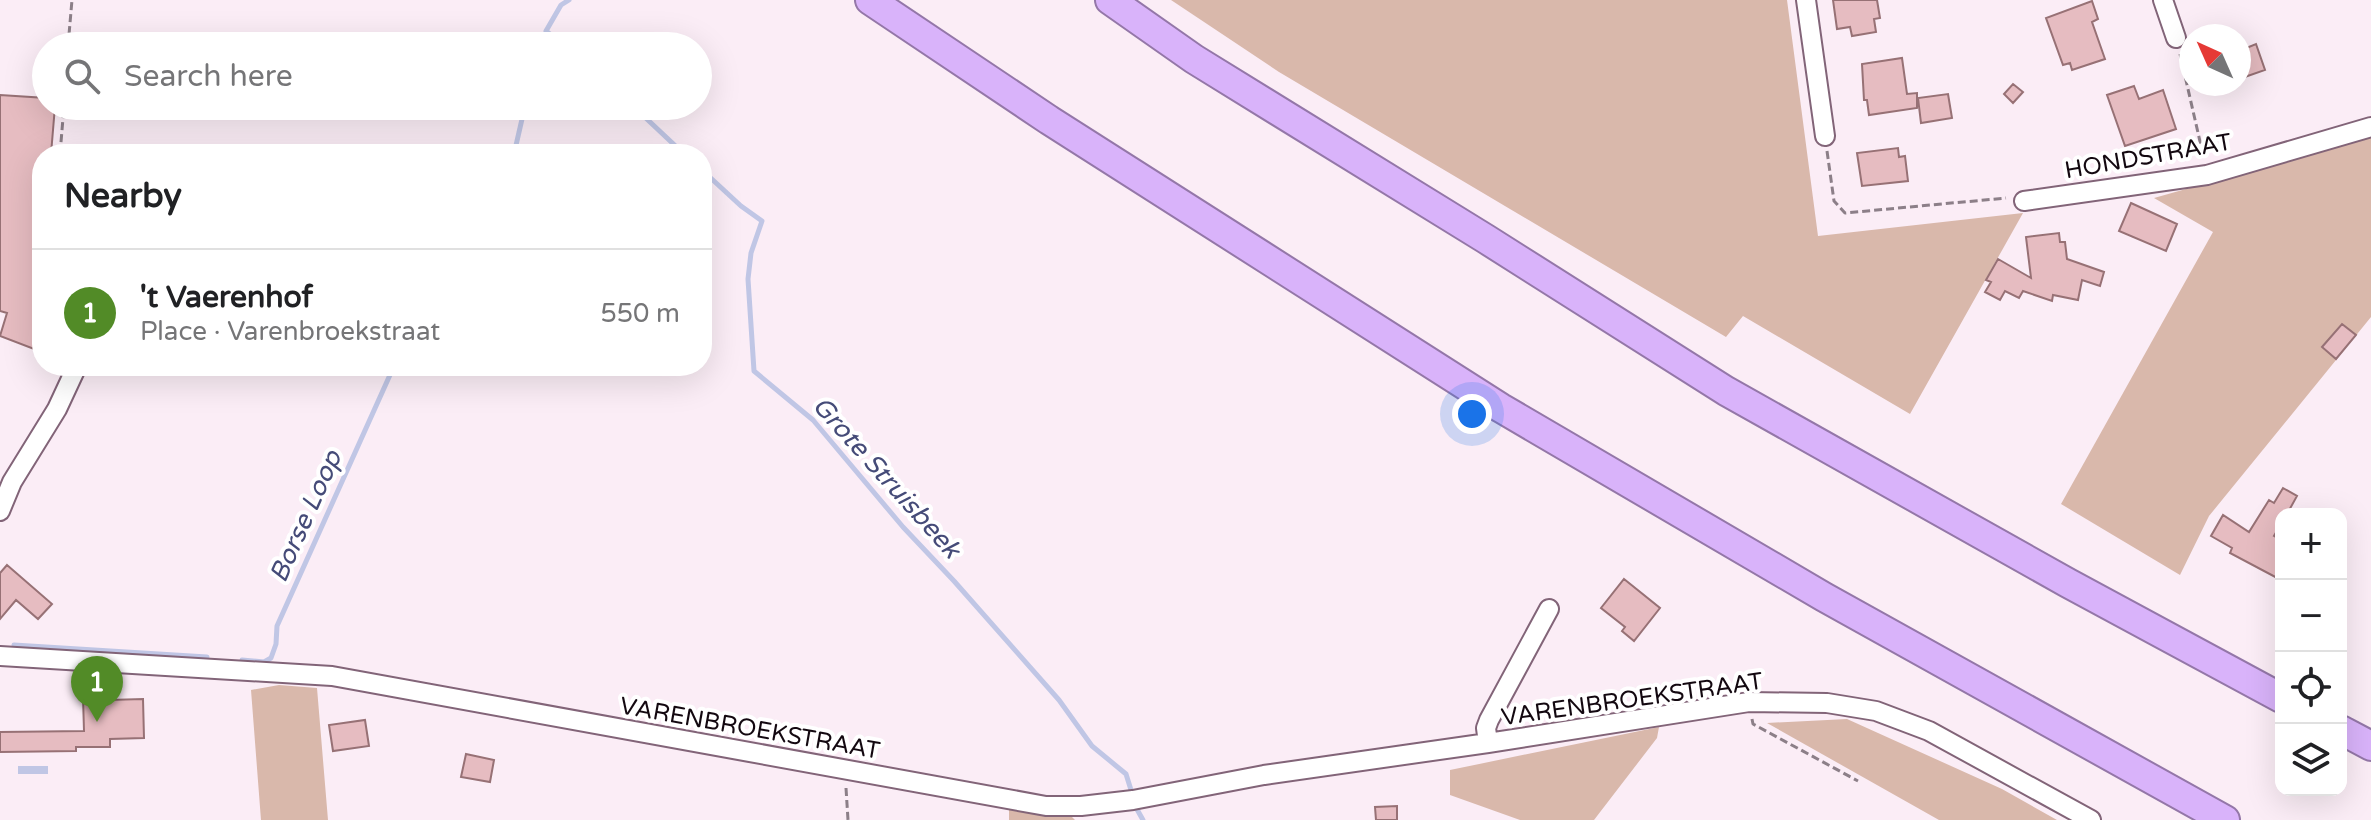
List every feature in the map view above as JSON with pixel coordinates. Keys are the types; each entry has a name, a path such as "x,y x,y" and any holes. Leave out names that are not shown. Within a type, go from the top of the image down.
{"highway":[{"path":"870,0 1062,128 1501,408 1824,597 2225,820"},
{"path":"1110,0 1194,59 1726,391 2068,583 2275,695"},
{"path":"2347,733 2371,746"}],"street":[{"path":"1806,0 1825,136"},
{"path":"2163,0 2176,38"},
{"name":"HONDSTRAAT","path":"2024,201 2207,175 2371,127"},
{"path":"0,511 12,482 51,419 72,376"},
{"name":"VARENBROEKSTRAAT","path":"1488,743 1486,728 1489,720 1549,609"},
{"name":"VARENBROEKSTRAAT","path":"0,656 332,676 1046,806 1081,806 1133,800 1264,775 1749,702 1827,703 1876,711 1929,731 2091,820"}],"path":[{"path":"69,32 72,0"},
{"path":"2176,38 2207,175"},
{"path":"61,144 63,120"},
{"path":"1825,136 1834,201 1845,213 2022,196 2024,201"},
{"path":"1749,702 1753,724 1858,781"},
{"path":"845,770 848,820"}],"shaded area":[{"path":"1171,0 1787,0 1818,236 2023,213 1910,414 1743,316 1726,337 1279,72"},
{"path":"2371,137 2371,317 2209,516 2180,575 2061,504 2213,232 2154,198"},
{"path":"279,685 317,688 328,820 261,820 251,690"},
{"path":"1847,719 2002,789 2057,820 1939,820 1767,723"},
{"path":"1659,727 1657,738 1594,820 1520,820 1450,795 1450,770"},
{"path":"1009,810 1067,812 1075,820 1009,820"}],"water":[{"path":"18,766 48,766 48,774 18,774"}],"building":[{"path":"1833,0 1877,0 1880,18 1874,19 1876,32 1852,36 1850,27 1837,29"},
{"path":"2092,1 2098,19 2092,22 2105,59 2072,70 2070,63 2063,65 2046,18"},
{"path":"2256,44 2265,70 2251,75 2251,46"},
{"path":"1902,58 1907,94 1917,93 1917,108 1869,115 1867,100 1864,100 1862,64"},
{"path":"2013,84 2023,92 2013,103 2004,94"},
{"path":"2134,86 2139,99 2163,90 2176,129 2125,146 2107,95"},
{"path":"1948,94 1952,118 1921,123 1918,98"},
{"path":"0,95 32,97 32,120 54,120 52,144 32,144 32,348 0,336 7,313 0,311"},
{"path":"1898,148 1899,157 1905,156 1908,181 1862,186 1857,153"},
{"path":"2131,203 2177,224 2166,251 2119,231"},
{"path":"2059,233 2060,242 2065,242 2067,259 2104,272 2100,286 2082,280 2078,300 2053,295 2052,301 2023,291 2019,298 2005,291 2000,300 1985,292 1991,282 1986,280 1998,259 2031,278 2026,237"},
{"path":"2342,324 2356,335 2336,359 2322,347"},
{"path":"2283,488 2297,496 2290,508 2275,508 2275,577 2230,553 2232,548 2211,536 2223,515 2249,532 2269,500 2274,503"},
{"path":"7,565 52,604 38,619 16,600 0,619 0,573"},
{"path":"1624,579 1660,608 1634,641 1622,631 1625,627 1601,608"},
{"path":"109,696 109,700 143,699 144,738 110,739 110,747 76,747 76,751 0,752 0,732 84,731 83,697"},
{"path":"365,720 369,746 333,751 329,725"},
{"path":"466,754 494,760 490,782 461,777"},
{"path":"1397,806 1397,820 1376,820 1375,807"}],"waterway":[{"name":"Grote Struisbeek","path":"547,32 561,5 569,0"},
{"name":"Borse Loop","path":"516,144 522,120"},
{"name":"Grote Struisbeek","path":"648,120 673,144"},
{"name":"Grote Struisbeek","path":"712,179 762,221 751,253 748,279 754,371 813,420 903,527 1059,700 1092,746 1126,774 1131,790"},
{"name":"Borse Loop","path":"242,660 264,662 271,658 277,626 390,376"},
{"name":"Borse Loop","path":"14,645 207,657"},
{"name":"Grote Struisbeek","path":"1134,804 1143,820"}],"place":[{"name":"'t Vaerenhof","path":"97,722"}]}
